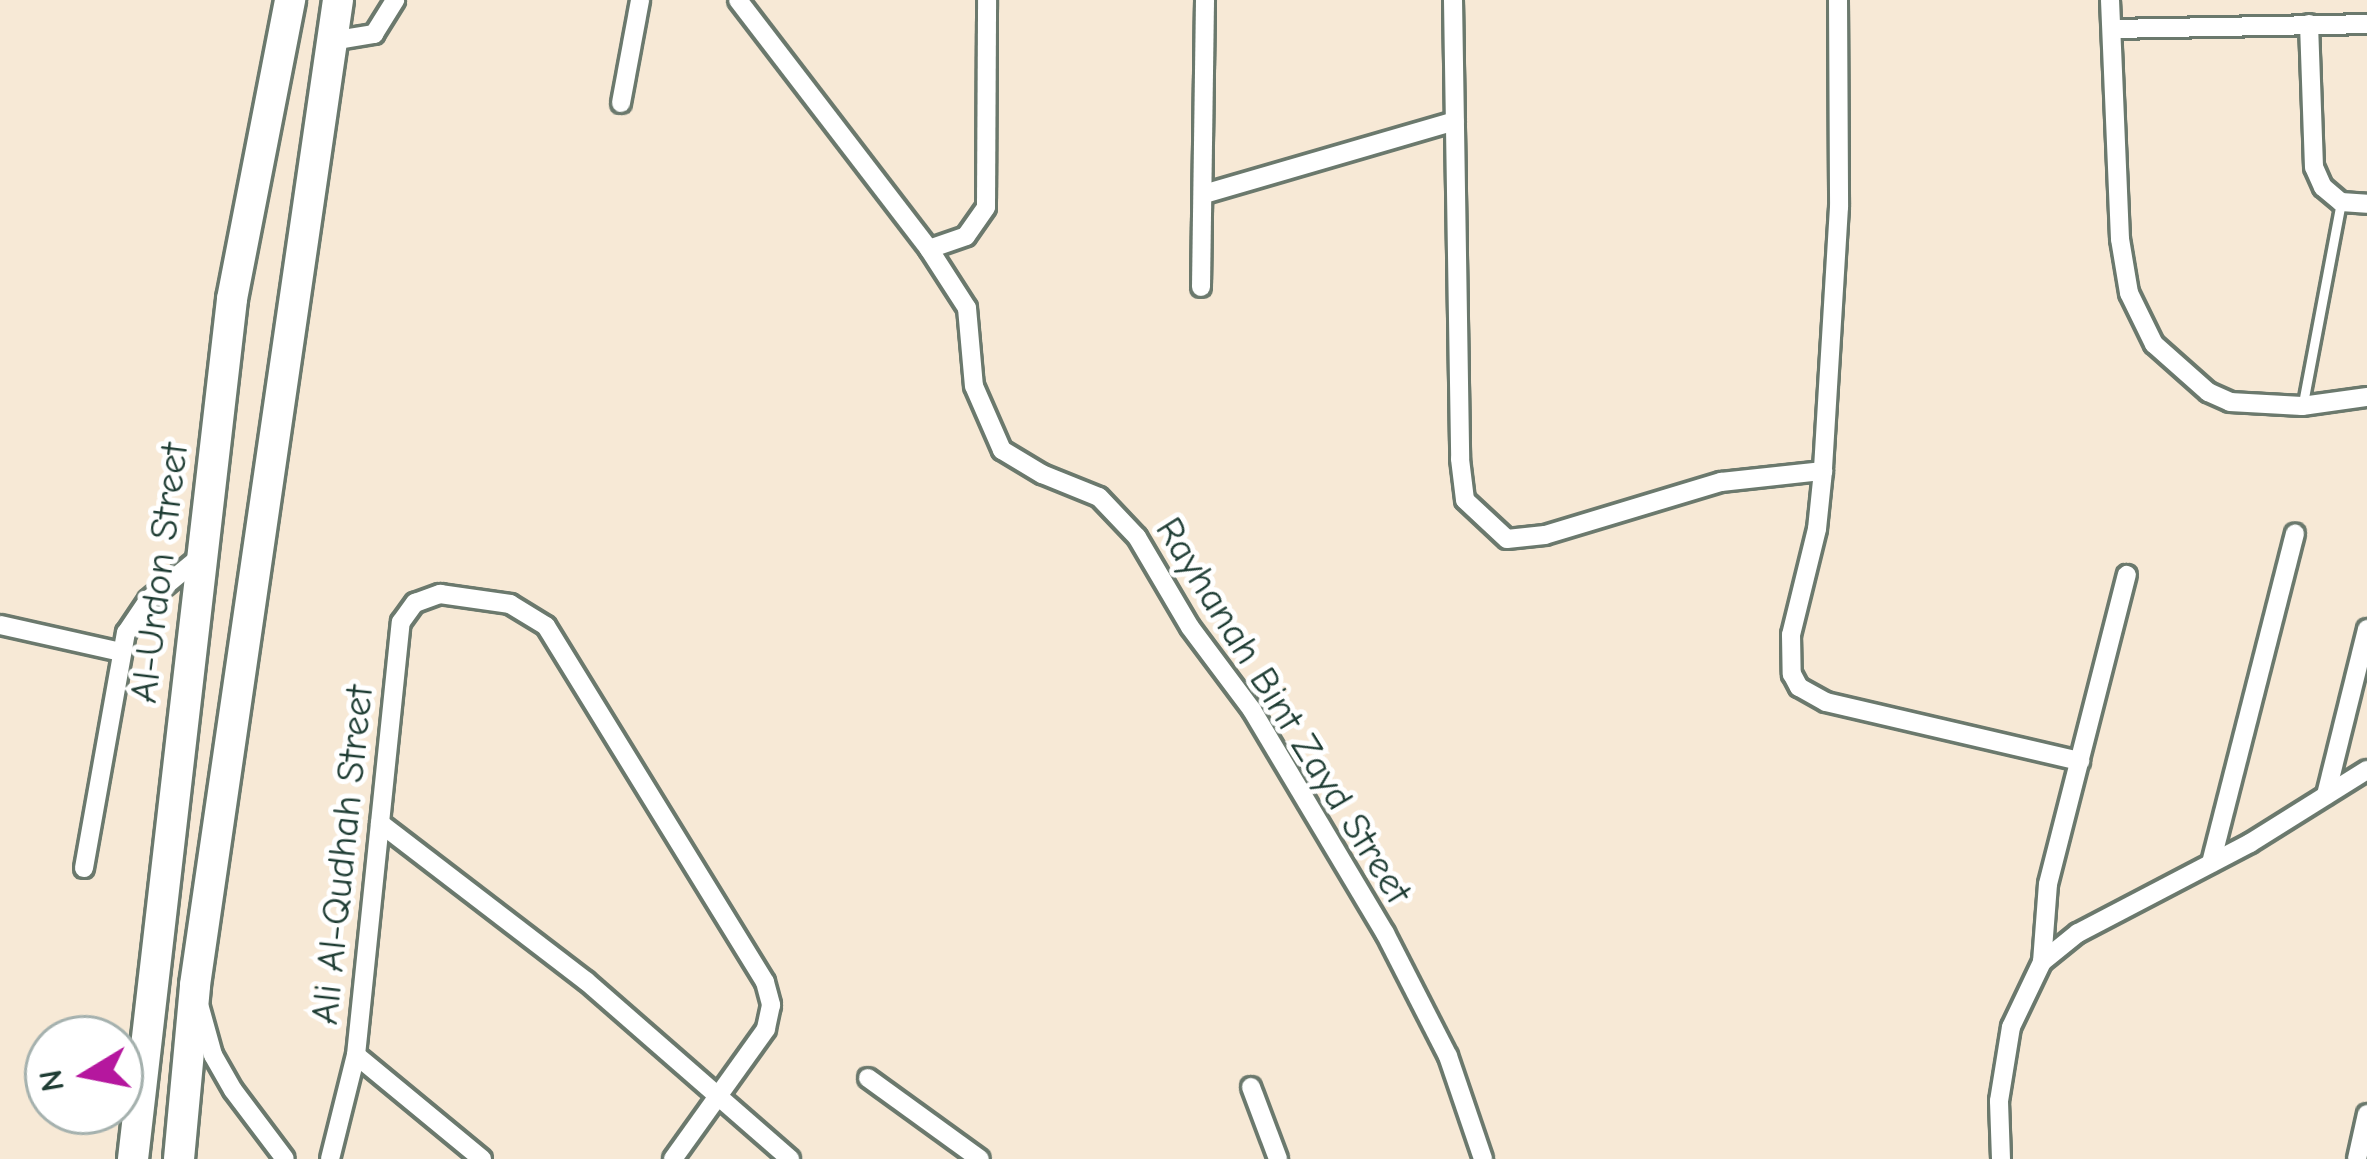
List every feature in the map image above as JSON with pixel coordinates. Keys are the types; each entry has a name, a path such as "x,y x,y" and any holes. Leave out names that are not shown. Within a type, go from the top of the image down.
{"highway":[{"name":"Al-Urdon Street","path":"134,1159 232,299 290,0"},
{"path":"179,1159 195,986 338,0"}],"street":[{"path":"331,41 374,34 395,0"},
{"path":"621,103 640,0"},
{"name":"Rayhanah Bint Zayd Street","path":"738,0 929,249 967,308 975,351 974,386 1002,450 1042,474 1099,496 1137,537 1190,627 1252,710 1384,933 1448,1056 1483,1159"},
{"path":"929,249 966,236 986,207 987,0"},
{"path":"1201,287 1205,0"},
{"path":"1453,0 1460,459 1465,500 1489,527 1508,539 1545,535 1721,482 1823,472"},
{"path":"1838,0 1840,185 1823,472 1817,529 1791,634 1792,674 1799,687 1826,703 2080,761"},
{"path":"2110,0 2120,239 2129,293 2154,344 2208,392 2257,407 2367,397"},
{"path":"2309,24 2314,167 2323,187 2342,202 2367,204"},
{"path":"2111,28 2367,24"},
{"path":"1204,194 1455,121"},
{"path":"2211,863 2295,534"},
{"path":"84,868 126,633 148,599 200,557"},
{"path":"2001,1159 1999,1101 2011,1028 2042,962 2048,884 2127,575"},
{"name":"Ali Al-Qudhah Street","path":"482,1159 356,1055 401,622 415,603 440,594 510,604 546,626 765,982 771,1005 766,1029 719,1100"},
{"path":"0,625 121,652"},
{"path":"2326,795 2367,629"},
{"path":"2042,962 2078,932 2211,863 2367,770"},
{"path":"380,823 586,981 790,1159"},
{"path":"195,986 214,1055 256,1124 285,1159"},
{"path":"329,1159 356,1055"},
{"path":"868,1078 980,1159"},
{"path":"1251,1087 1278,1159"},
{"path":"674,1159 719,1100"},
{"path":"2357,1159 2367,1114"}],"lane":[{"path":"2302,406 2342,202"}]}
